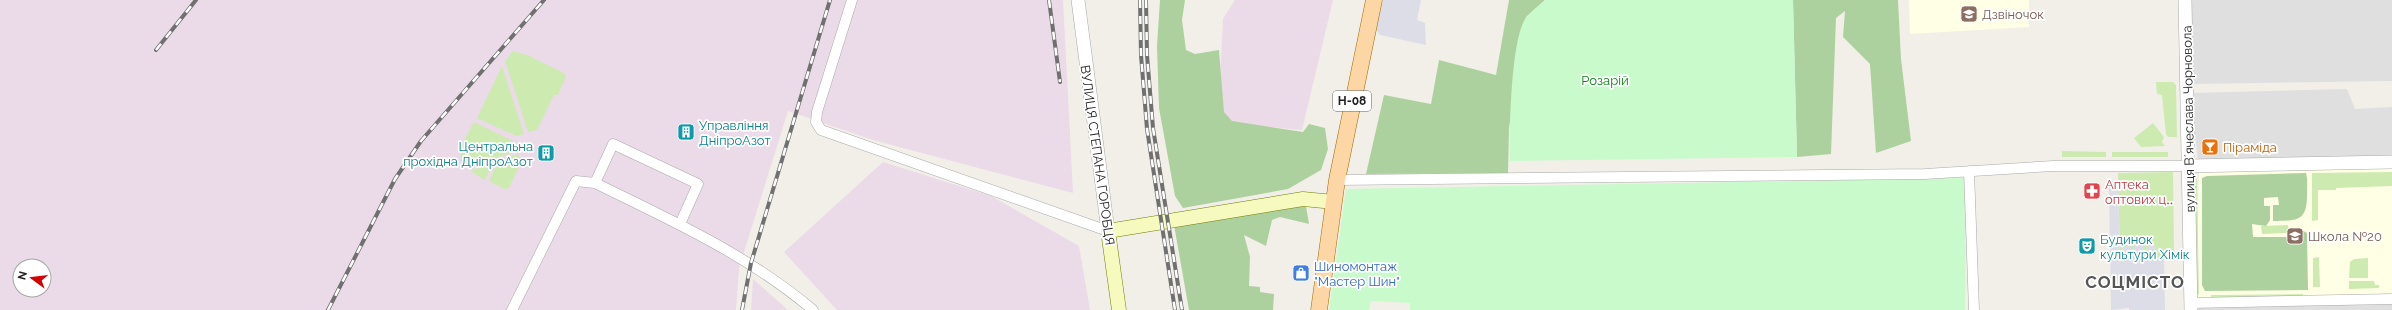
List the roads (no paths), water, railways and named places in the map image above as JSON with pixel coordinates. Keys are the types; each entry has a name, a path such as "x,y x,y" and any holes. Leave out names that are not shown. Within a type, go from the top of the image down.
{"main road":[{"name":"Н-08","path":"1319,310 1337,180 1374,0"},
{"path":"1108,231 1303,199 1334,202"},
{"name":"ВУЛИЦЯ СТЕПАНА ГОРОБЦЯ","path":"1108,231 1119,310"}],"street":[{"path":"852,0 817,112 816,122 821,130 1108,231"},
{"name":"ВУЛИЦЯ СТЕПАНА ГОРОБЦЯ","path":"1078,0 1108,231"},
{"name":"вулиця Вʼячеслава Чорновола","path":"2185,0 2191,306"},
{"path":"595,183 613,144 698,184 680,224"},
{"path":"1337,180 1925,174 2053,166 2189,166 2392,162"},
{"path":"1969,171 1974,310"},
{"path":"512,310 576,181 595,183 680,224 751,263 813,310"},
{"path":"2191,306 2392,299"}],"railway":[{"path":"156,50 196,0"},
{"path":"328,310 395,179 421,141 544,0"},
{"path":"742,310 751,263 830,0"},
{"path":"1049,0 1060,82"},
{"path":"1140,0 1141,55 1147,129 1175,310"},
{"path":"1146,0 1147,55 1153,128 1182,310"}],"place":[{"name":"Дзвіночок","path":"1969,14"},
{"name":"Управління ДніпроАзот","path":"686,132"},
{"name":"Піраміда","path":"2210,147"},
{"name":"Центральна прохідна ДніпроАзот","path":"546,153"},
{"name":"Аптека оптових ц‥","path":"2092,191"},
{"name":"Школа №20","path":"2295,236"},
{"name":"Будинок культури Хімік","path":"2087,246"},
{"name":"Шиномонтаж \"Мастер Шин\"","path":"1301,273"}],"district":[{"name":"СОЦМІСТО","path":"2135,282"}],"park label":[{"name":"Розарій","path":"1605,80"}]}
